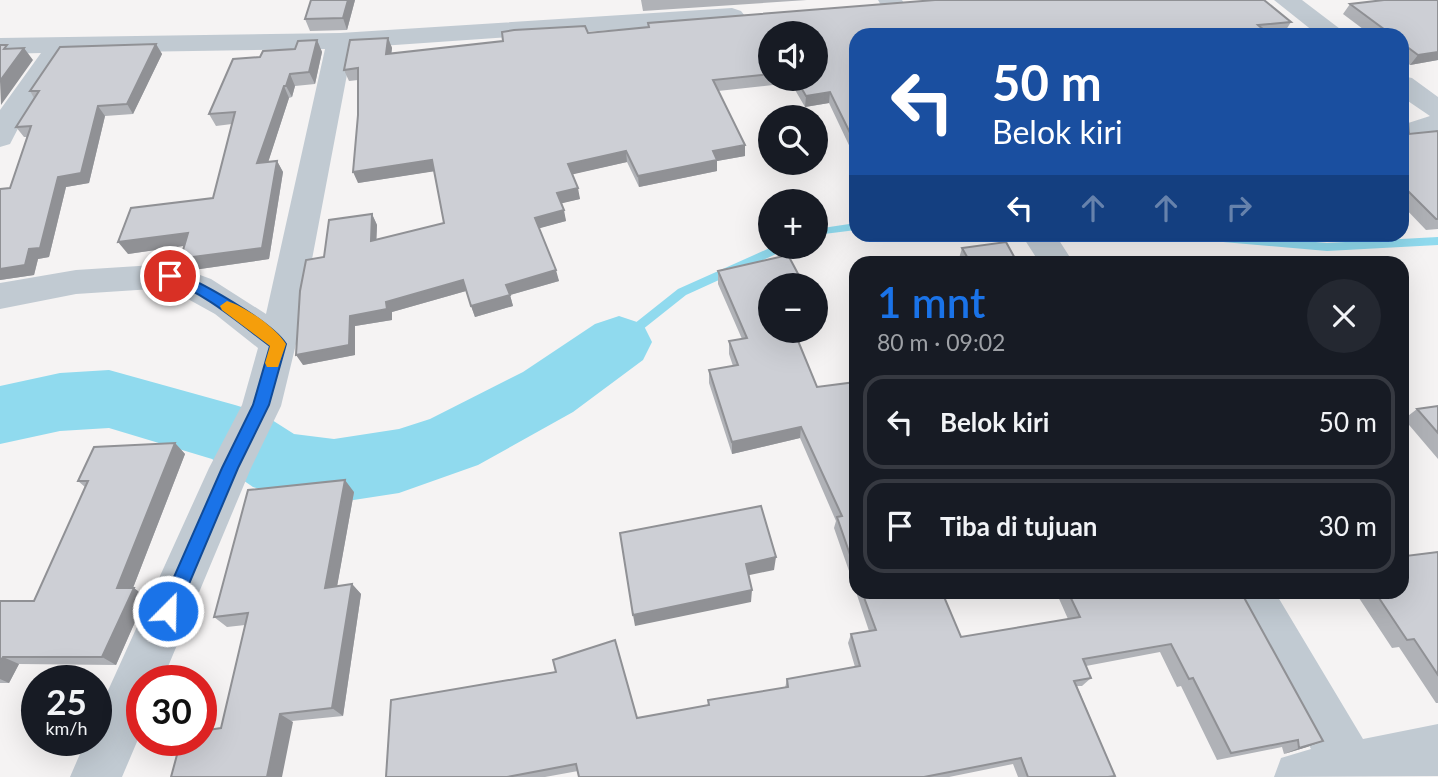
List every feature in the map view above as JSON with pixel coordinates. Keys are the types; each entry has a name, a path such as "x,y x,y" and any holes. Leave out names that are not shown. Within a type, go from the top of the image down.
{"street":[{"path":"592,0 595,26"},
{"path":"1286,0 1325,28"},
{"path":"891,2 907,28"},
{"path":"864,6 919,2"},
{"path":"0,46 340,41 754,15"},
{"path":"96,777 230,468 261,405 278,344 340,41"},
{"path":"4,123 59,46"},
{"path":"1409,89 1438,110"},
{"path":"1409,132 1438,123"},
{"path":"0,296 76,282 170,276 183,280 229,307 278,344"},
{"path":"1254,599 1352,772"},
{"path":"1300,777 1352,772 1438,750"}],"building":[{"path":"311,0 348,0 343,18 305,19"},
{"path":"935,0 1264,0 1291,22 1258,25 1262,28 849,28 849,131 830,92 806,96 803,91 828,91 828,21 758,21 758,75 713,80 745,145 713,151 717,160 638,176 626,151 568,164 578,188 557,193 564,210 535,218 556,270 506,285 510,295 471,306 463,280 386,302 387,309 350,316 349,345 296,355 300,291 306,260 324,257 329,220 372,214 371,241 444,223 432,160 353,172 358,115 358,68 344,70 350,40 388,38 386,54 503,41 502,32 514,30 585,26 588,33 649,27 648,23"},
{"path":"1384,0 1438,0 1438,52 1418,55 1409,48 1409,28 1383,28 1350,4"},
{"path":"317,40 309,72 290,74 284,86 257,163 277,161 262,248 185,258 181,257 188,233 118,242 131,208 213,198 235,112 209,114 233,59 260,57 263,51 295,49 298,41"},
{"path":"156,44 127,104 98,106 81,173 58,177 40,248 29,249 25,265 0,269 0,189 10,188 31,126 16,127 39,91 30,91 60,47"},
{"path":"0,45 7,45 4,49 24,48 0,81"},
{"path":"1438,131 1436,219 1409,192 1409,134"},
{"path":"1006,242 1014,256 967,256 962,248"},
{"path":"770,259 790,259 798,273 758,273 758,343 799,343 817,387 849,383 849,552 837,517 842,516 801,427 732,442 709,370 738,365 729,341 747,338 718,271"},
{"path":"1438,406 1438,433 1417,409"},
{"path":"175,443 117,588 134,588 102,657 3,657 0,662 0,601 34,601 88,481 78,481 94,447"},
{"path":"345,480 325,588 352,584 332,708 280,714 267,777 171,777 177,756 217,756 217,729 221,728 248,613 214,617 248,490"},
{"path":"761,506 776,557 746,564 752,590 633,615 620,533"},
{"path":"1438,552 1438,675 1414,639 1407,640 1380,599 1409,599 1409,556"},
{"path":"865,599 945,599 961,637 1080,617 1071,599 1245,599 1323,741 1299,748 1298,740 1231,753 1193,678 1189,679 1171,644 1083,659 1091,678 1074,681 1115,776 1028,777 1021,758 924,777 579,777 576,764 507,777 386,777 391,700 556,672 553,660 615,640 637,718 709,705 708,700 788,687 787,679 860,666 851,634 876,630"}],"waterway":[{"path":"828,230 849,227"},
{"path":"1269,242 1327,247 1438,241"},
{"path":"619,342 682,292 758,257"},
{"path":"0,415 60,402 109,399 235,435 280,464 334,471 399,461 452,443 548,392 619,342"}],"slow traffic":[{"path":"227,306 259,327 278,344 273,363"}],"route":[{"path":"168,611 230,468 261,405 278,344 259,327 229,307 183,280 170,276"}]}
